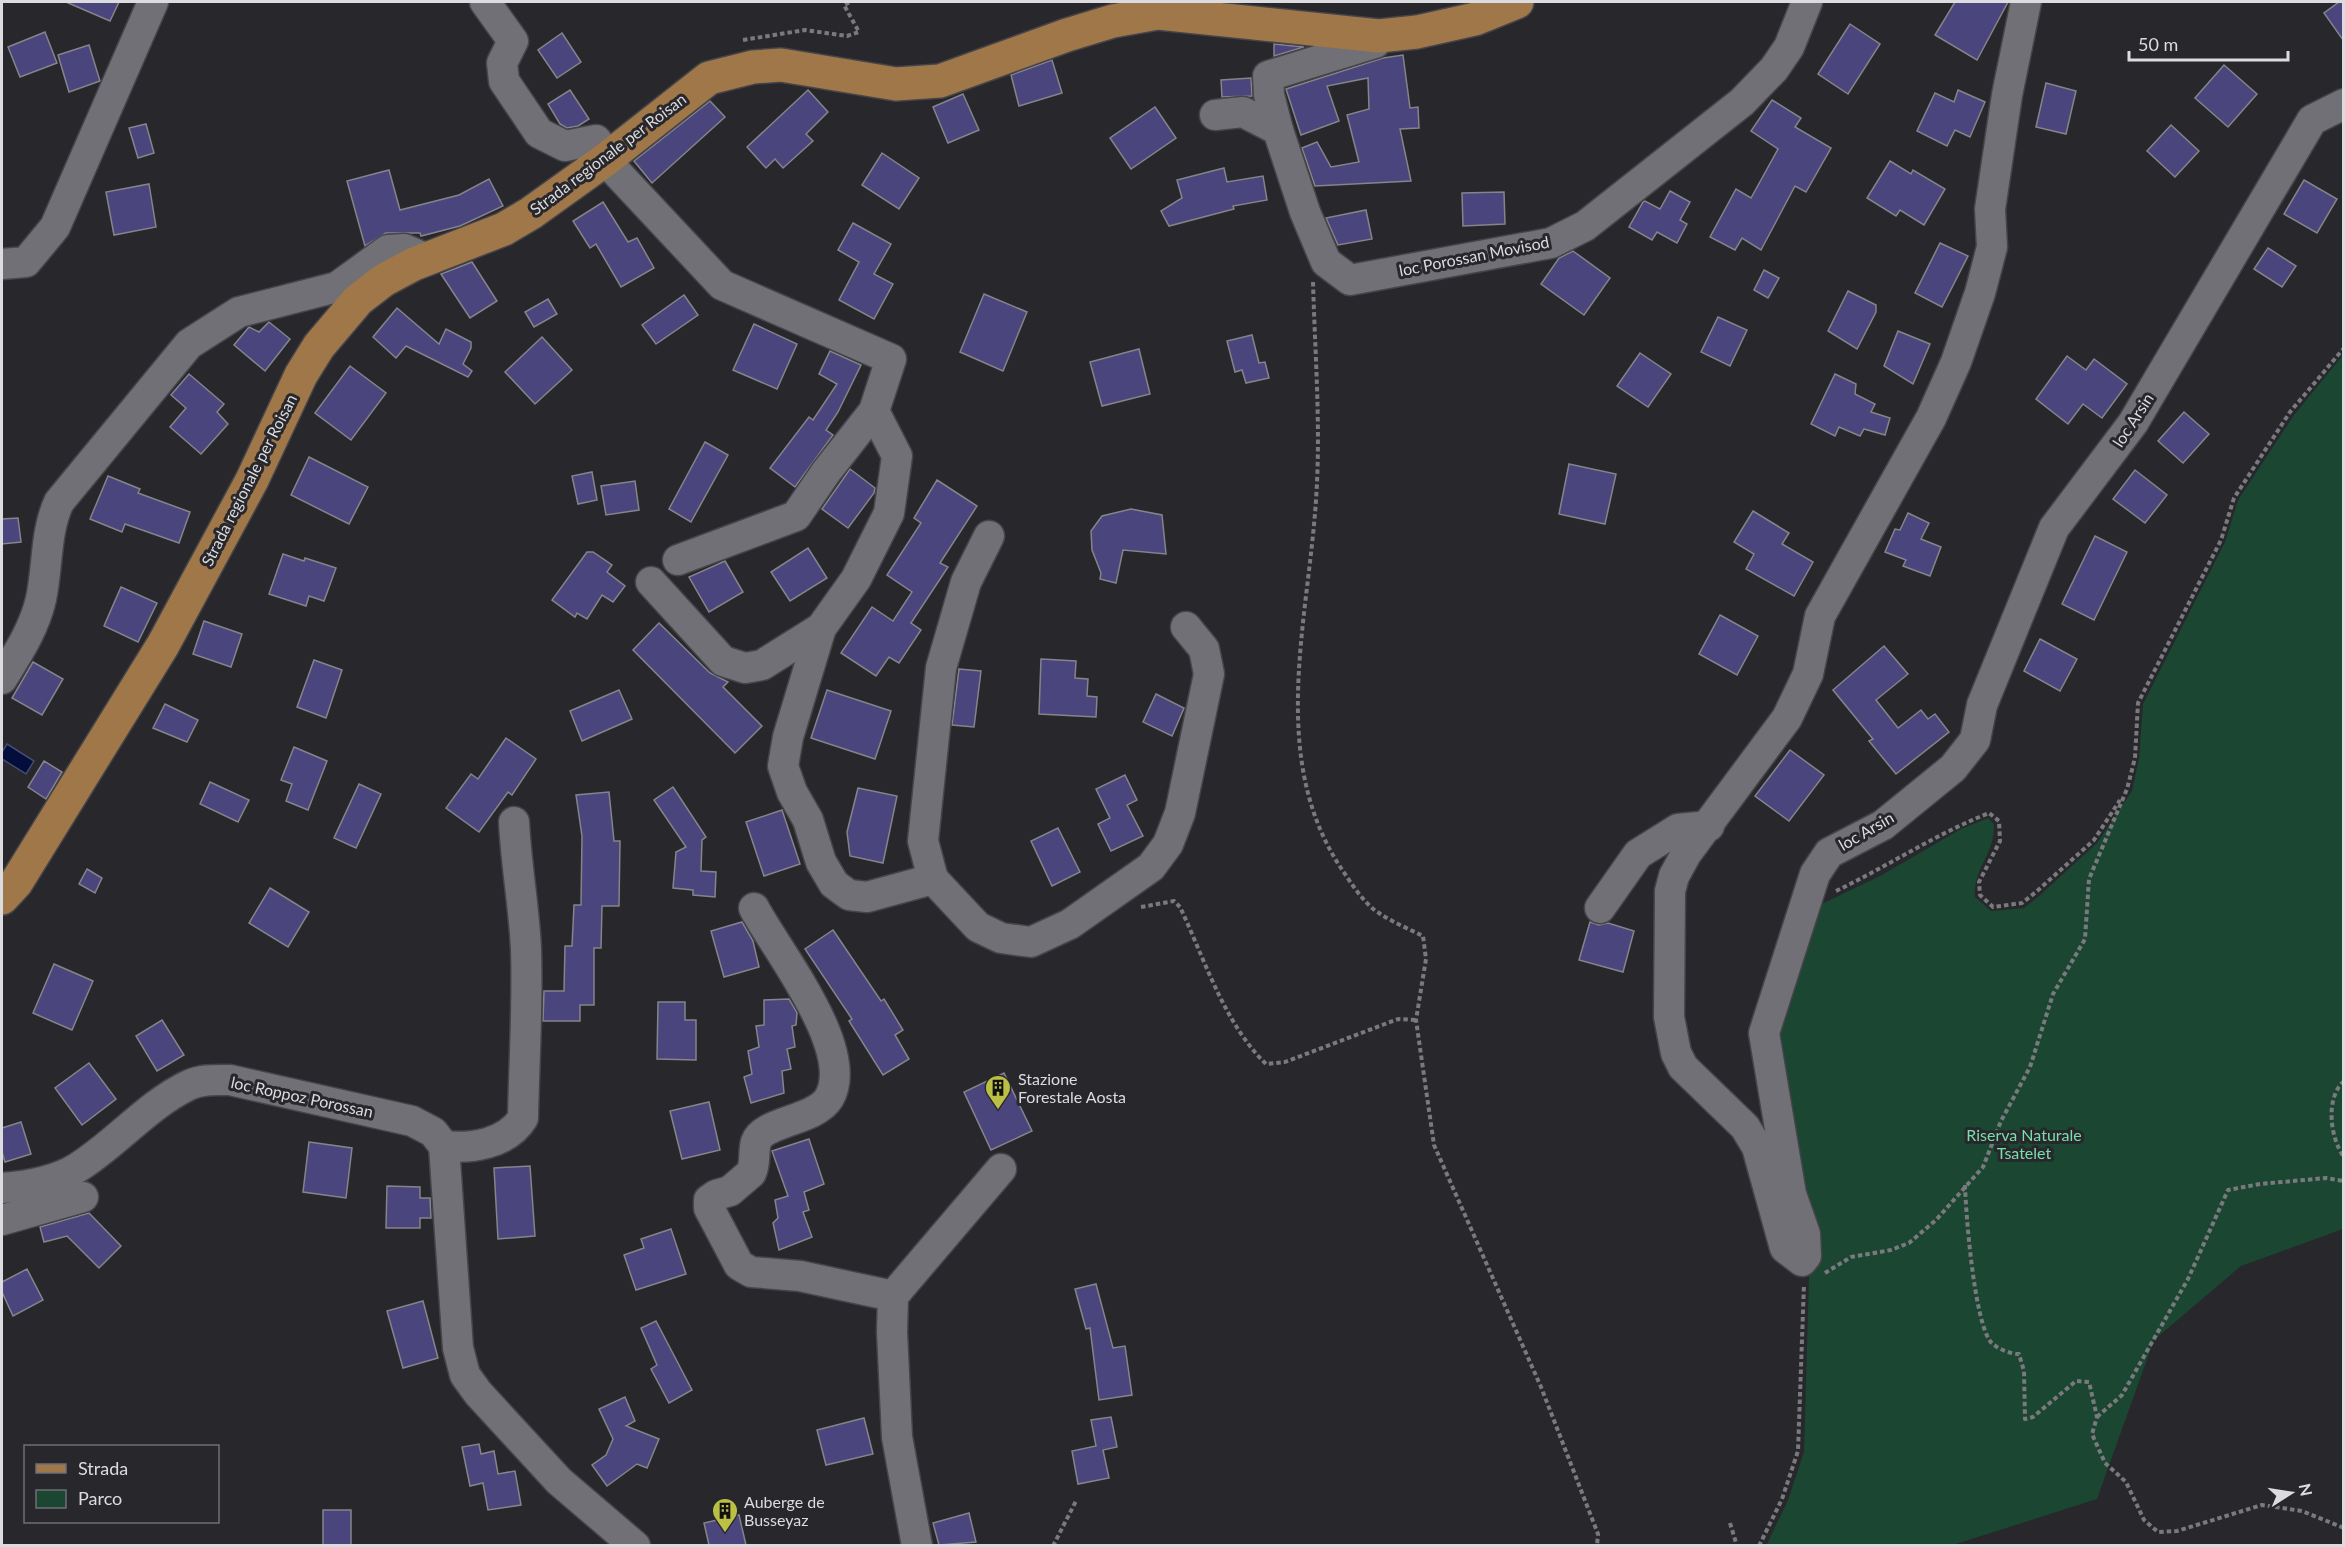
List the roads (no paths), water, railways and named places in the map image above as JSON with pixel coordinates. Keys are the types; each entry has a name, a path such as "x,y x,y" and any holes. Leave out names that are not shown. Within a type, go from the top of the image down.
{"main road":[{"name":"Strada regionale per Roisan","path":"2,897 16,883 164,645 252,480 301,375 319,346 358,300 384,280 427,259 504,229 531,213 605,160 709,78 753,67 781,65 896,84 940,81 1113,21 1158,13 1379,36 1417,32 1474,19 1517,2"}],"street":[{"path":"2,264 26,262 55,227 153,2"},
{"path":"485,2 513,41 502,63 504,81 539,133 565,146 596,140 603,149 605,160 722,285 891,359 874,411 826,472 796,516 678,560"},
{"name":"loc Porossan Movisod","path":"1379,36 1375,43 1358,50 1268,76 1269,95 1278,129 1326,262 1350,280 1551,243 1585,226 1742,102 1774,69 1789,47 1807,2"},
{"name":"loc Arsin","path":"2026,2 2007,95 1990,209 1992,247 1980,292 1956,362 1931,418 1820,616 1808,674 1787,718 1686,854 1674,876 1670,891 1669,1017 1671,1035 1683,1067 1745,1127 1757,1147 1785,1248 1802,1261 1806,1256 1805,1234 1791,1194 1764,1033 1815,874 1829,853 1883,825 1953,768 1975,740 1982,705 2054,528 2133,423 2312,120 2343,105"},
{"path":"1215,115 1244,112 1278,129"},
{"path":"2,679 29,636 41,600 52,517 59,502 189,344 239,312 337,287 388,250 404,249 427,259"},
{"path":"874,411 897,456 889,513 856,579 821,628 788,736 783,766 792,792 808,820 821,862 834,884 849,895 877,895 933,879"},
{"path":"989,536 966,582 940,668 923,841 933,879 978,927 1001,938 1031,942 1070,924 1151,867 1168,844 1180,813 1209,674 1204,649 1186,627"},
{"path":"651,582 723,661 745,668 762,665 821,628"},
{"path":"514,822 524,906 526,960 523,1118 518,1126 494,1142 461,1148 444,1146 458,1348 465,1375 478,1393 559,1481 635,1545"},
{"path":"1600,908 1638,854 1678,829 1709,826"},
{"path":"754,908 820,1019 834,1056 834,1076 829,1097 814,1111 764,1132 756,1142 751,1173 730,1191 709,1200 709,1208 739,1265 751,1272 800,1276 893,1296"},
{"name":"loc Roppoz Porossan","path":"2,1188 29,1186 77,1168 169,1098 189,1085 207,1080 230,1080 411,1121 433,1132 444,1146"},
{"path":"917,1545 897,1437 892,1332 893,1296 1001,1169"},
{"path":"2,1220 83,1197"}],"place":[{"name":"Stazione Forestale Aosta","path":"998,1111"},
{"name":"Auberge de Busseyaz","path":"725,1534"}],"park label":[{"name":"Riserva Naturale Tsatelet","path":"2024,1144"}]}
